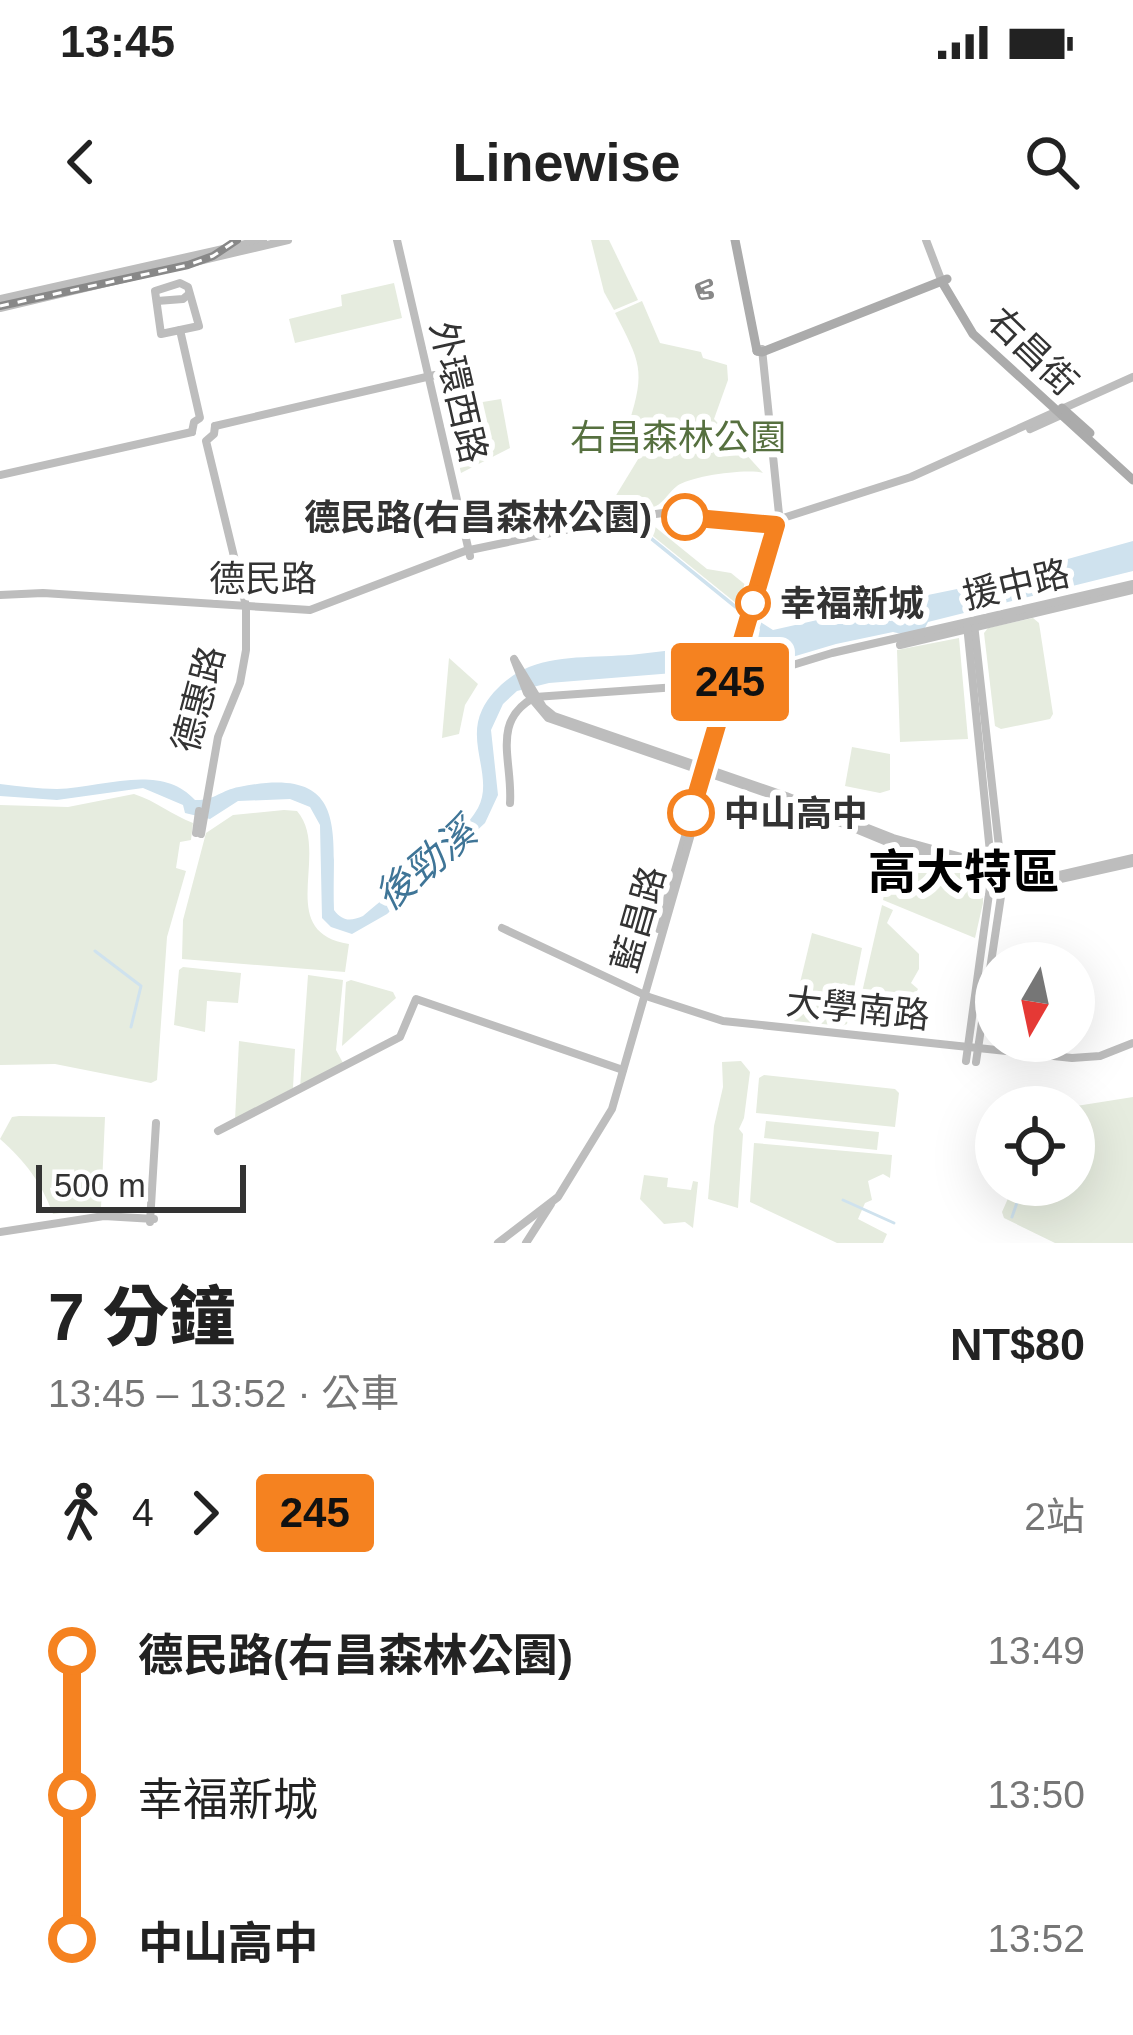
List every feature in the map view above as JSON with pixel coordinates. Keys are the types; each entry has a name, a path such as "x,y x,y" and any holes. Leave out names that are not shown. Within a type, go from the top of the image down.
{"main road":[{"path":"737,240 760,350 943,280"},
{"name":"右昌街","path":"943,280 973,334 1133,477"}],"street":[{"path":"0,303 263,240"},
{"path":"238,246 288,240"},
{"name":"外環西路","path":"398,240 471,553"},
{"name":"右昌街","path":"929,240 943,280"},
{"path":"165,266 171,285"},
{"path":"184,284 189,294 199,326 161,334 157,289 184,284"},
{"path":"157,301 183,299 189,294"},
{"path":"180,330 200,418"},
{"path":"760,350 778,522"},
{"path":"214,426 431,375"},
{"name":"德民路","path":"0,597 311,613 471,553 664,512 778,522 911,477 1133,377"},
{"path":"200,418 214,426 214,434 206,441 192,432 200,418"},
{"path":"0,475 192,432"},
{"name":"德惠路","path":"199,834 218,737 243,672 244,606 206,441"},
{"name":"藍昌路","path":"526,1243 610,1109 778,522"},
{"name":"援中路","path":"533,698 732,682 1133,587"},
{"path":"971,626 997,870 1006,897 973,1049"},
{"path":"971,626 997,870 973,1049"},
{"path":"515,662 533,698 554,720 785,800 885,842 1056,880 1133,860"},
{"path":"512,804 516,778 509,734 518,713 533,698"},
{"name":"大學南路","path":"502,928 642,994 719,1018 1086,1058 1114,1052 1133,1041"},
{"path":"218,1131 400,1037 416,999 621,1069"},
{"path":"1,1229 104,1211 151,1219 159,1123"},
{"path":"497,1243 553,1202"}],"green space":[{"path":"591,240 609,240 638,300 614,310 604,292"},
{"path":"394,283 402,318 295,343 289,319 342,306 341,295"},
{"name":"右昌森林公園","path":"642,301 660,343 701,352 703,358 727,365 728,380 714,419 763,473 694,479 649,508 626,510 615,497 640,456 636,430 629,423 638,390 638,366 615,313"},
{"path":"501,399 510,448 461,473 446,408"},
{"path":"649,522 707,569 731,573 753,591 747,612 638,524"},
{"path":"1033,618 1039,623 1053,714 1050,719 1001,729 995,726 984,633 988,628"},
{"path":"959,638 968,739 900,742 897,650"},
{"path":"449,658 478,684 465,705 459,734 442,738"},
{"path":"852,747 890,754 890,790 880,793 845,786"},
{"path":"134,794 193,823 191,840 180,842 176,868 186,871 167,937 157,1080 151,1083 55,1064 0,1065 0,805 68,807"},
{"path":"297,811 306,828 308,907 314,924 326,937 349,944 345,972 182,959 183,920 206,833 233,815"},
{"path":"894,848 983,872 983,903 975,938 883,900"},
{"path":"882,905 893,910 887,923 919,954 919,969 911,983 918,989 896,1031 855,1023"},
{"path":"812,933 862,948 847,1024 842,1026 794,1021 792,1016"},
{"path":"183,967 241,973 238,1003 207,1001 205,1032 174,1025"},
{"path":"308,975 343,980 336,1050 343,1063 300,1088"},
{"path":"346,982 393,992 396,998 342,1046"},
{"path":"239,1041 295,1049 293,1088 235,1120"},
{"path":"741,1061 750,1072 739,1129 743,1134 738,1208 708,1199 722,1062"},
{"path":"759,1078 895,1089 899,1093 895,1127 756,1113"},
{"path":"1133,1097 1133,1243 1055,1243 1004,1218 1005,1206 1095,1206 1095,1103"},
{"path":"12,1117 105,1117 101,1208 53,1214 32,1173 0,1139"},
{"path":"766,1121 879,1132 877,1150 764,1138"},
{"path":"754,1143 892,1155 890,1178 883,1174 868,1181 872,1200 865,1203 858,1219 887,1234 883,1243 837,1243 750,1202"},
{"path":"644,1175 668,1178 667,1187 691,1190 693,1181 698,1182 693,1228 685,1222 664,1224 640,1199"}],"water":[{"name":"後勁溪","path":"646,532 773,630 875,607 906,594 923,596 962,588 1133,541 1133,571 928,622 924,630 906,635 893,632 836,644 745,671 549,683 517,691 503,704 491,730 498,795 485,823 387,914 352,934 331,927 322,918 320,825 310,807 290,799 238,801 210,819 185,813 183,805 143,788 57,800 0,796 0,784 57,789 148,780 165,782 195,800 239,787 302,786 318,796 328,812 333,832 334,910 347,919 363,916 441,850 478,808 483,785 478,722 486,703 508,679 555,660 758,639 760,629"}],"waterway":[{"path":"95,951 141,986 131,1027"},
{"path":"843,1200 894,1223"},
{"path":"1012,1217 1016,1206"}],"railway":[{"path":"0,306 188,265 237,240"},
{"path":"709,283 699,287 702,296 710,295"}],"bus line":[{"name":"245","path":"685,517 776,525 691,813"}],"place":[{"name":"德民路(右昌森林公園)","path":"685,517"},
{"name":"幸福新城","path":"753,603"},
{"name":"中山高中","path":"691,813"}],"district":[{"name":"高大特區","path":"964,872"}]}
